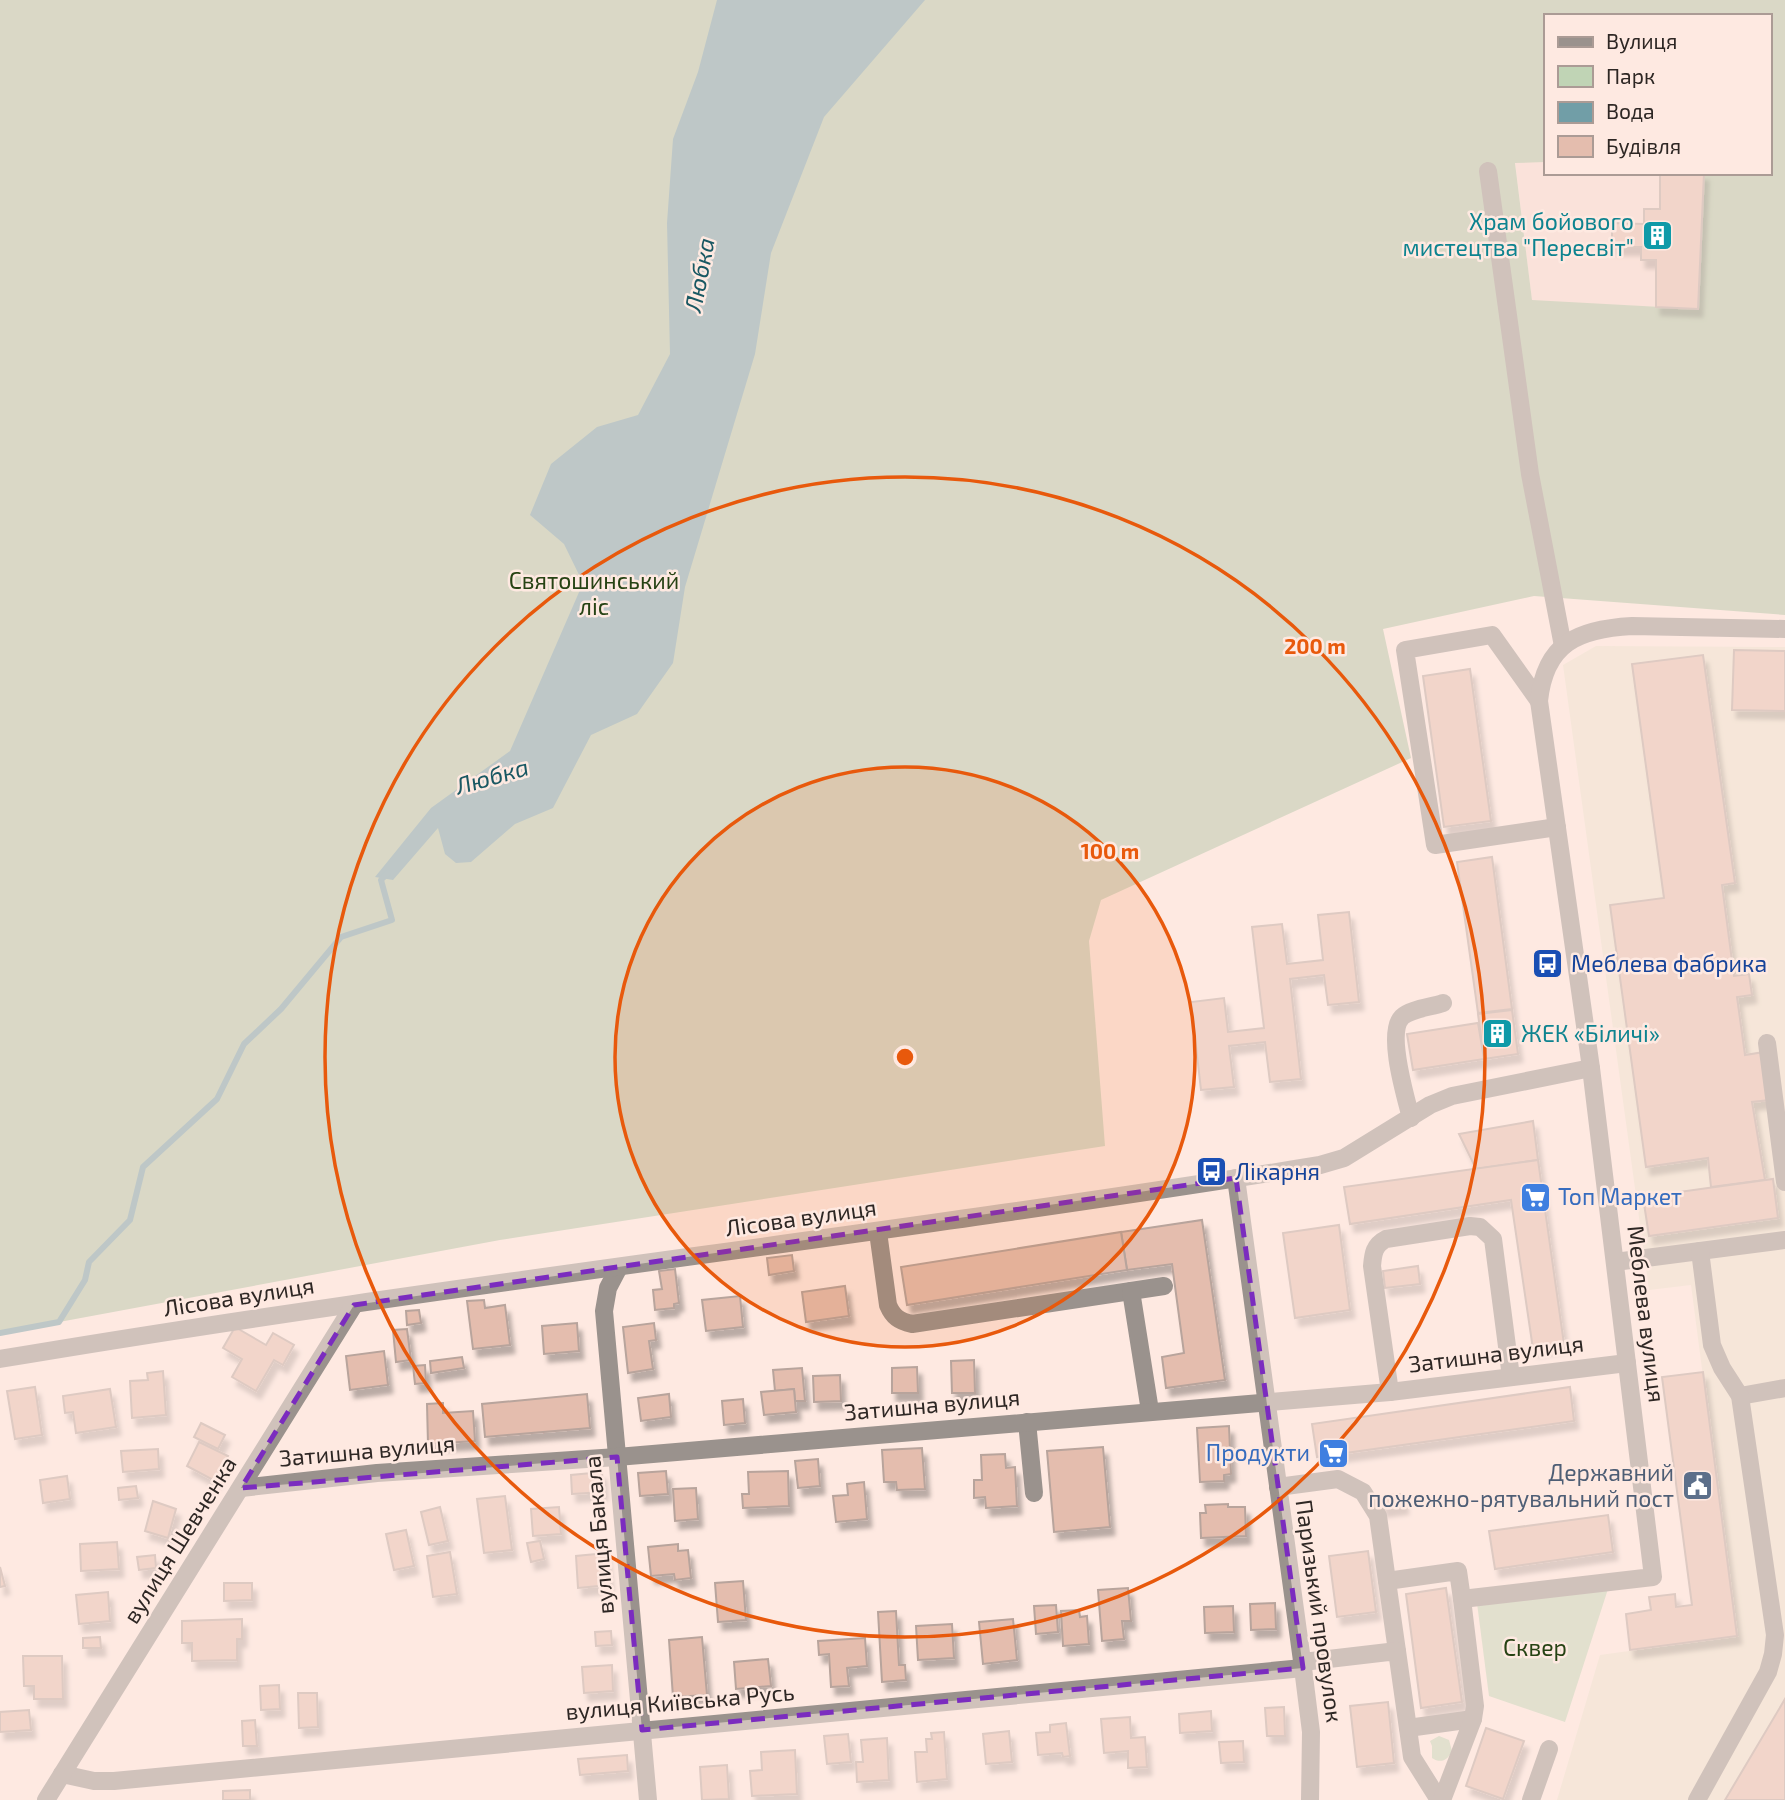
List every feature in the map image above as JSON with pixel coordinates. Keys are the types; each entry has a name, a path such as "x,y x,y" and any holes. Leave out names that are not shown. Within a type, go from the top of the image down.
{"street":[{"path":"1488,171 1530,474 1563,646 1583,635 1620,627 1785,629"},
{"path":"1539,701 1492,635 1405,650 1435,845 1557,827"},
{"name":"Меблева вулиця","path":"1462,1599 1653,1577 1591,1068 1539,701 1546,667 1563,646"},
{"path":"1410,1118 1396,1050 1397,1025 1403,1016 1443,1003"},
{"path":"1767,1043 1785,1182"},
{"name":"Лісова вулиця","path":"0,1359 1320,1165 1344,1158 1430,1105 1452,1096 1591,1068"},
{"name":"Паризький провулок","path":"1237,1178 1311,1732 1310,1800"},
{"path":"1390,1392 1371,1266 1378,1243 1386,1239 1470,1226 1480,1227 1493,1239 1511,1377"},
{"path":"878,1232 888,1305 892,1314 900,1321 912,1324 1164,1286"},
{"path":"1615,1262 1785,1240"},
{"path":"1697,1800 1768,1672 1775,1635 1740,1396 1722,1368 1713,1345 1700,1251"},
{"name":"вулиця Бакала","path":"619,1267 608,1288 604,1311 648,1800"},
{"path":"1131,1291 1150,1411"},
{"name":"вулиця Шевченка","path":"46,1800 354,1305"},
{"name":"Затишна вулиця","path":"241,1488 377,1473 617,1457 1390,1392 1627,1363"},
{"path":"1740,1396 1785,1388"},
{"path":"1027,1422 1034,1493"},
{"path":"1278,1487 1338,1479 1363,1492 1378,1516 1412,1757 1441,1800"},
{"path":"1387,1581 1458,1571 1475,1692 1473,1719 1441,1800"},
{"name":"вулиця Київська Русь","path":"62,1773 94,1781 114,1782 1303,1665 1397,1651"},
{"path":"1408,1728 1473,1719"},
{"path":"1531,1800 1549,1749"}],"highlighted area":[{"path":"1236,1178 1303,1668 642,1730 617,1457 241,1488 354,1305"}],"shaded area":[{"path":"1515,162 1544,162 1544,175 1704,175 1698,309 1532,301"},
{"path":"1596,646 1785,647 1785,1800 1557,1800 1600,1655 1737,1636 1691,1285 1649,1290 1563,665"}],"green space":[{"name":"Святошинський ліс","path":"0,0 1785,0 1785,615 1534,596 1383,629 1411,758 1101,900 1089,941 1105,1146 500,1240 0,1333"},
{"name":"Сквер","path":"1608,1589 1565,1722 1489,1696 1477,1603"},
{"path":"1439,1736 1449,1740 1452,1751 1441,1761 1432,1758 1430,1741"}],"water":[{"path":"717,0 925,0 824,117 771,253 755,354 685,587 673,663 637,714 591,735 553,808 515,824 471,862 456,863 445,854 438,828 393,880 375,877 431,808 510,751 583,583 564,544 530,515 551,464 597,427 638,415 670,354 667,223 673,139 698,72"}],"building":[{"name":"Храм бойового мистецтва \"Пересвіт\"","path":"1660,175 1704,175 1698,309 1656,307 1656,260 1641,260 1641,247 1612,247 1612,223 1644,224 1644,209 1660,209"},
{"path":"1734,650 1785,651 1785,711 1732,710"},
{"path":"1703,655 1735,883 1722,885 1734,976 1749,974 1752,995 1737,997 1745,1055 1764,1052 1770,1100 1752,1102 1765,1180 1711,1187 1708,1158 1646,1167 1610,905 1664,898 1632,664"},
{"path":"1470,669 1491,821 1444,827 1423,676"},
{"path":"1492,857 1512,1009 1478,1013 1457,862"},
{"path":"1349,912 1359,1002 1328,1005 1324,975 1290,979 1301,1079 1270,1082 1265,1042 1229,1046 1234,1087 1201,1090 1191,1002 1224,998 1228,1032 1264,1028 1252,927 1282,924 1287,964 1323,960 1318,915"},
{"name":"ЖЕК «Біличі»","path":"1512,1010 1518,1054 1484,1059 1478,1014"},
{"path":"1478,1023 1484,1059 1413,1070 1407,1034"},
{"path":"1533,1121 1538,1160 1476,1169 1459,1134"},
{"path":"1538,1160 1564,1344 1533,1349 1511,1200 1350,1224 1344,1187"},
{"path":"1773,1179 1778,1218 1649,1236 1643,1197"},
{"path":"1202,1220 1225,1380 1166,1388 1162,1357 1184,1353 1172,1264 1127,1270 1121,1232"},
{"path":"1339,1225 1350,1310 1295,1318 1283,1233"},
{"path":"1121,1232 1127,1270 907,1305 901,1267"},
{"path":"792,1255 794,1271 769,1275 767,1258"},
{"path":"1418,1266 1420,1284 1385,1288 1383,1271"},
{"path":"675,1269 679,1303 674,1304 674,1308 655,1310 653,1290 662,1289 659,1271"},
{"path":"845,1286 849,1316 806,1322 802,1292"},
{"path":"740,1296 743,1327 706,1331 702,1300"},
{"path":"484,1300 485,1308 505,1305 510,1345 473,1349 467,1301"},
{"path":"419,1310 421,1323 407,1325 406,1311"},
{"path":"577,1323 579,1351 544,1354 542,1326"},
{"path":"654,1323 656,1340 649,1341 653,1369 628,1373 623,1327"},
{"path":"235,1327 266,1345 273,1333 294,1345 283,1365 274,1360 256,1391 232,1377 242,1359 223,1348"},
{"path":"407,1329 411,1360 396,1362 393,1330"},
{"path":"384,1351 388,1385 350,1390 346,1356"},
{"path":"462,1357 464,1368 431,1373 430,1361"},
{"path":"974,1360 975,1393 952,1393 951,1361"},
{"path":"425,1365 426,1383 415,1384 413,1366"},
{"path":"917,1367 918,1393 892,1393 892,1368"},
{"path":"802,1368 805,1401 795,1401 794,1389 775,1391 773,1370"},
{"path":"163,1371 166,1415 132,1418 130,1381 148,1380 147,1373"},
{"name":"Державний пожежно-рятувальний пост","path":"1703,1372 1737,1636 1630,1650 1626,1614 1651,1610 1649,1597 1675,1594 1676,1607 1692,1605 1662,1377"},
{"path":"840,1375 841,1401 814,1402 813,1376"},
{"path":"35,1387 42,1435 15,1439 7,1391"},
{"path":"1570,1387 1574,1421 1317,1457 1312,1424"},
{"path":"110,1389 116,1427 76,1433 73,1412 65,1413 63,1396"},
{"path":"794,1389 796,1412 764,1415 761,1392"},
{"path":"587,1394 590,1428 485,1437 482,1404"},
{"path":"669,1394 671,1417 641,1421 638,1398"},
{"path":"743,1399 745,1423 724,1425 722,1401"},
{"path":"443,1403 443,1413 473,1411 475,1441 428,1444 427,1404"},
{"path":"201,1423 225,1435 218,1449 194,1437"},
{"path":"1229,1426 1231,1474 1224,1475 1224,1481 1200,1482 1197,1428"},
{"path":"199,1442 228,1456 215,1481 187,1466"},
{"path":"1103,1447 1110,1527 1054,1532 1047,1451"},
{"path":"922,1448 925,1489 897,1490 896,1482 884,1482 882,1450"},
{"path":"158,1449 159,1469 123,1472 121,1451"},
{"path":"1005,1454 1006,1468 1015,1467 1017,1506 986,1508 985,1497 974,1498 974,1480 982,1480 981,1455"},
{"path":"818,1459 820,1486 798,1488 795,1461"},
{"path":"666,1471 668,1494 640,1496 638,1473"},
{"path":"788,1471 789,1506 743,1508 742,1494 749,1494 748,1472"},
{"path":"602,1472 603,1492 572,1494 571,1475"},
{"path":"67,1476 70,1499 43,1503 40,1480"},
{"path":"864,1482 867,1519 836,1522 833,1496 848,1495 847,1484"},
{"path":"136,1486 138,1498 119,1500 118,1488"},
{"path":"696,1488 698,1519 675,1521 673,1489"},
{"path":"1402,1494 1404,1506 1382,1509 1380,1496"},
{"path":"505,1496 512,1550 484,1553 477,1499"},
{"path":"153,1501 176,1509 168,1538 145,1531"},
{"path":"1228,1504 1228,1507 1245,1507 1246,1536 1201,1538 1200,1513 1206,1513 1205,1505"},
{"path":"440,1507 448,1541 429,1545 421,1512"},
{"path":"559,1507 561,1534 533,1536 531,1509"},
{"path":"1608,1515 1613,1552 1495,1569 1489,1531"},
{"path":"406,1530 414,1566 394,1570 386,1534"},
{"path":"540,1541 544,1559 531,1562 527,1543"},
{"path":"117,1542 119,1569 81,1571 80,1544"},
{"path":"678,1544 678,1551 688,1550 691,1578 675,1580 674,1574 651,1576 648,1547"},
{"path":"1368,1551 1376,1612 1337,1617 1329,1556"},
{"path":"450,1552 457,1594 433,1597 427,1556"},
{"path":"606,1553 609,1585 578,1588 576,1556"},
{"path":"155,1555 156,1568 139,1570 137,1557"},
{"path":"0,1567 5,1586 0,1587"},
{"path":"743,1581 746,1620 718,1622 715,1583"},
{"path":"224,1583 252,1583 252,1600 224,1601"},
{"path":"1128,1588 1131,1621 1122,1621 1124,1639 1102,1641 1098,1590"},
{"path":"1446,1588 1462,1702 1421,1708 1406,1594"},
{"path":"108,1592 110,1621 79,1624 76,1595"},
{"path":"1275,1603 1276,1629 1251,1630 1250,1604"},
{"path":"1056,1605 1058,1632 1036,1634 1034,1606"},
{"path":"1233,1606 1234,1632 1205,1633 1204,1607"},
{"path":"1079,1610 1080,1617 1087,1616 1089,1644 1063,1646 1061,1611"},
{"path":"896,1611 899,1665 905,1665 906,1680 882,1682 878,1612"},
{"path":"242,1619 242,1639 237,1639 237,1660 192,1661 192,1643 182,1643 182,1621"},
{"path":"1013,1619 1017,1660 983,1664 979,1622"},
{"path":"952,1624 954,1658 918,1660 916,1626"},
{"path":"611,1631 612,1645 596,1646 595,1632"},
{"path":"100,1637 101,1648 83,1648 83,1638"},
{"path":"702,1637 707,1695 673,1697 669,1640"},
{"path":"865,1638 867,1666 847,1668 849,1686 831,1687 829,1654 819,1655 818,1641"},
{"path":"23,1656 62,1656 63,1699 34,1699 34,1686 24,1686"},
{"path":"768,1659 771,1686 736,1689 734,1662"},
{"path":"612,1665 613,1691 584,1693 582,1667"},
{"path":"279,1685 280,1709 261,1710 260,1686"},
{"path":"298,1693 317,1693 318,1727 299,1728"},
{"path":"1785,1699 1785,1800 1725,1800"},
{"path":"1388,1702 1394,1763 1357,1767 1350,1706"},
{"path":"1284,1707 1285,1736 1267,1736 1265,1708"},
{"path":"29,1710 31,1730 0,1732 0,1712"},
{"path":"1211,1711 1212,1731 1180,1733 1179,1714"},
{"path":"1130,1717 1131,1738 1145,1737 1147,1767 1128,1768 1128,1751 1104,1753 1101,1719"},
{"path":"255,1720 257,1746 243,1746 242,1721"},
{"path":"1066,1723 1070,1756 1063,1757 1062,1753 1038,1755 1036,1733 1050,1732 1050,1725"},
{"path":"1486,1728 1524,1741 1503,1799 1466,1786"},
{"path":"1009,1731 1012,1762 986,1764 983,1734"},
{"path":"944,1732 947,1779 917,1782 915,1752 927,1752 926,1739 932,1739 931,1733"},
{"path":"848,1734 851,1762 827,1764 824,1736"},
{"path":"887,1738 889,1780 857,1782 856,1762 863,1762 861,1740"},
{"path":"1243,1741 1244,1762 1221,1763 1219,1742"},
{"path":"795,1750 797,1794 752,1796 750,1771 762,1770 761,1752"},
{"path":"627,1755 628,1771 580,1775 578,1759"},
{"path":"727,1765 729,1799 702,1800 700,1767"},
{"path":"250,1790 250,1800 223,1800 223,1791"}],"waterway":[{"name":"Любка","path":"0,1333 59,1322 85,1280 89,1262 130,1220 143,1167 217,1099 244,1044 281,1009 341,937 392,920 381,880 388,873"}],"place":[{"name":"Храм бойового мистецтва \"Пересвіт\"","path":"1657,235"},
{"name":"Меблева фабрика","path":"1548,964"},
{"name":"ЖЕК «Біличі»","path":"1498,1034"},
{"name":"Лікарня","path":"1212,1172"},
{"name":"Топ Маркет","path":"1535,1197"},
{"name":"Продукти","path":"1333,1453"},
{"name":"Державний пожежно-рятувальний пост","path":"1697,1486"}]}
